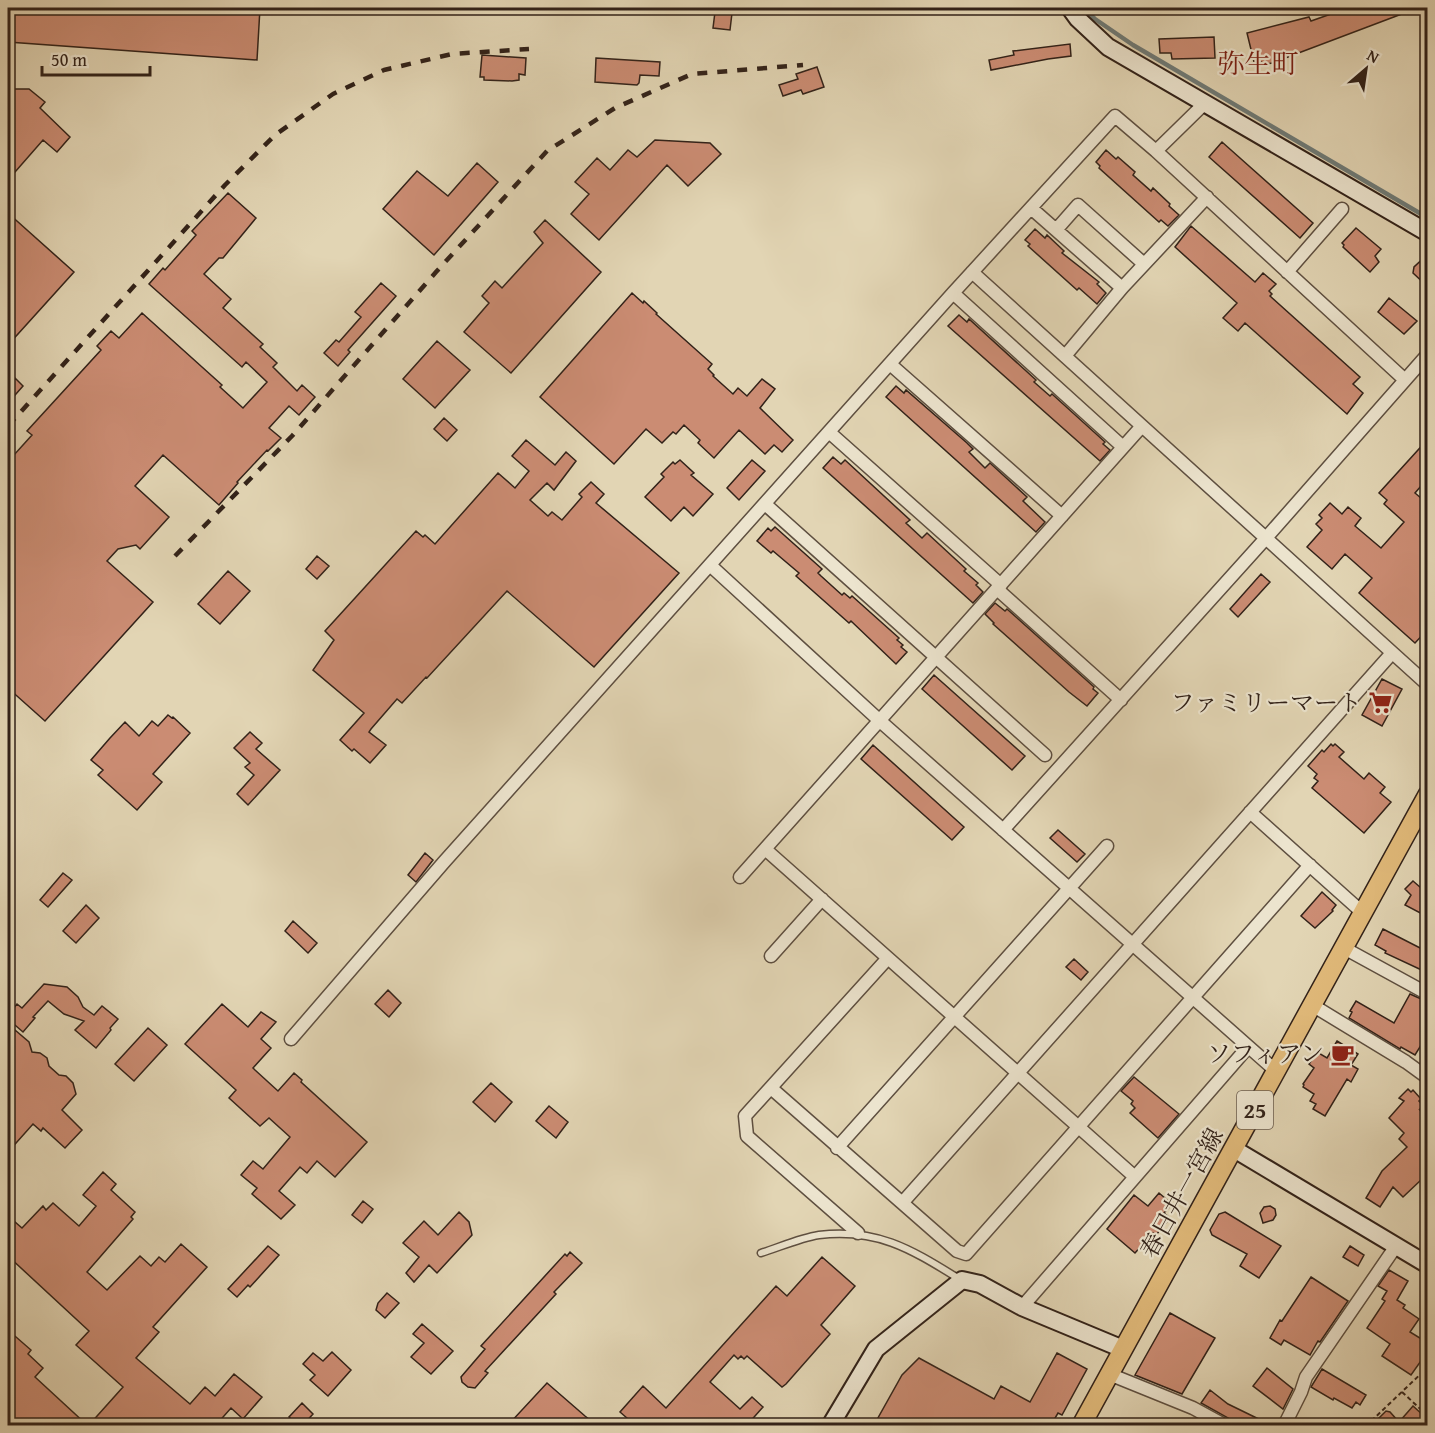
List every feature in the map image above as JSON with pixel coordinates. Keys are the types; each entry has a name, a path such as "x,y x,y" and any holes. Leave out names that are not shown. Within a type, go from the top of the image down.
{"main road":[{"name":"春日井一宮線","path":"1081,1425 1428,794"}],"street":[{"path":"1070,8 1078,19 1108,47 1428,233"},
{"path":"1156,151 1204,104"},
{"path":"291,1039 444,861 711,566 953,293 1115,116 1207,197 1405,380"},
{"path":"1065,356 1122,288 1207,197"},
{"path":"1056,230 1078,205 1144,264"},
{"path":"1031,208 1122,288"},
{"path":"1287,272 1342,209"},
{"path":"972,272 1428,686"},
{"path":"953,293 1123,447"},
{"path":"1003,830 1428,354"},
{"path":"890,364 1062,516"},
{"path":"740,877 1142,426"},
{"path":"829,432 1121,699"},
{"path":"765,504 1045,755"},
{"path":"711,566 879,721 1276,1071"},
{"path":"903,1202 1392,653"},
{"path":"1250,812 1363,913"},
{"path":"837,1148 1107,846"},
{"path":"765,849 1135,1177"},
{"path":"771,1088 957,1251 966,1254 1310,865"},
{"path":"771,956 822,899"},
{"path":"1344,948 1428,994"},
{"path":"858,1233 747,1136 745,1116 888,958"},
{"path":"1312,1005 1406,1062 1428,1078"},
{"path":"1022,1306 1248,1047"},
{"path":"1234,1149 1428,1265"},
{"path":"1284,1425 1302,1392 1306,1377 1396,1246"},
{"path":"830,1425 876,1349 962,1280 980,1284 1022,1306 1124,1349"},
{"path":"1109,1374 1193,1408 1226,1425"}],"lane":[{"path":"761,1253 817,1235 858,1233 892,1241 920,1254 962,1280"}],"path":[{"path":"1366,1425 1428,1367"},
{"path":"1402,1392 1428,1416"}],"building":[{"path":"8,8 260,8 257,60 8,42"},
{"path":"1348,8 1415,9 1272,63 1263,65 1261,62 1255,66 1247,33 1309,17 1311,21"},
{"path":"715,12 732,13 730,30 713,28"},
{"path":"1214,37 1215,58 1172,59 1171,53 1160,53 1159,39"},
{"path":"1070,44 1071,56 991,70 989,60 1014,55 1013,51"},
{"path":"482,55 526,58 525,75 519,74 519,80 512,81 484,80 484,77 480,77"},
{"path":"596,58 660,62 659,76 640,75 637,85 595,82"},
{"path":"817,67 824,87 803,94 801,90 783,96 779,85 798,79 796,74"},
{"path":"14,89 29,89 45,102 40,108 70,137 57,152 43,140 8,180 8,96"},
{"path":"655,140 710,143 721,154 688,186 667,165 599,240 571,214 589,194 575,182 597,158 610,170 628,150 637,157"},
{"path":"1222,142 1313,223 1300,238 1209,157"},
{"path":"1106,150 1135,172 1133,175 1151,191 1153,188 1179,215 1168,226 1161,220 1159,222 1099,168 1096,162"},
{"path":"477,163 498,182 434,255 383,209 417,171 448,196"},
{"path":"228,193 256,218 223,258 219,258 204,274 231,299 223,308 263,344 260,347 277,363 273,367 297,391 302,385 315,397 299,415 289,406 269,428 281,438 237,482 219,505 163,455 135,486 169,517 140,549 136,545 118,549 107,561 153,602 45,721 8,688 8,449 14,455 32,435 27,431 101,350 97,346 111,331 119,338 142,313 222,385 220,387 243,408 267,382 246,362 242,367 149,284 163,268 165,270 196,235 192,231"},
{"path":"8,213 74,272 8,345"},
{"path":"545,220 601,272 511,373 464,332 489,303 482,296 495,281 502,288 543,243 534,232"},
{"path":"1191,226 1255,282 1263,273 1276,284 1269,291 1272,294 1270,296 1360,377 1353,384 1363,393 1347,414 1245,323 1238,331 1223,318 1237,303 1175,247"},
{"path":"1356,228 1381,249 1375,256 1379,262 1370,272 1343,247 1342,243"},
{"path":"1035,229 1045,238 1047,235 1064,251 1062,253 1099,282 1097,284 1106,293 1097,304 1079,288 1077,290 1028,246 1030,244 1025,240"},
{"path":"1428,254 1428,287 1413,273 1414,267"},
{"path":"381,283 396,296 348,350 350,352 338,366 324,353 336,340 339,342 361,317 355,312"},
{"path":"632,293 643,303 644,301 712,364 708,369 733,394 738,388 747,396 762,379 775,389 760,408 793,440 782,452 774,445 765,454 739,430 714,458 684,425 676,434 673,432 662,443 646,429 614,464 540,397"},
{"path":"1389,298 1417,321 1404,334 1378,312"},
{"path":"959,315 967,322 969,319 1036,380 1034,382 1050,396 1052,394 1105,442 1103,444 1110,450 1100,461 948,326"},
{"path":"437,341 470,370 435,408 403,379"},
{"path":"15,378 23,386 8,403 8,386"},
{"path":"896,386 904,393 906,390 967,443 973,449 969,452 985,468 990,463 1027,497 1023,501 1045,522 1036,532 886,397"},
{"path":"444,418 457,430 447,441 434,429"},
{"path":"1428,439 1428,478 1415,493 1428,504 1428,629 1415,643 1359,593 1372,578 1345,554 1332,569 1307,547 1322,530 1316,524 1322,518 1319,515 1330,503 1342,514 1348,507 1361,518 1355,526 1381,548 1404,522 1384,504 1387,500 1379,493"},
{"path":"526,440 555,465 566,452 576,461 554,490 547,483 530,500 548,516 552,512 562,520 582,497 579,494 591,482 604,494 596,503 679,573 594,667 507,591 427,678 402,703 397,699 371,729 369,732 386,745 370,763 340,740 364,713 313,670 334,640 325,631 416,531 435,544 498,473 515,488 529,471 512,456"},
{"path":"833,457 841,464 845,460 910,520 906,523 922,538 927,533 966,569 964,571 978,583 976,585 983,592 973,603 823,468"},
{"path":"680,460 694,473 691,475 713,494 693,516 684,507 671,521 645,497 664,477 661,474 673,462 675,464"},
{"path":"752,460 765,471 739,500 727,488"},
{"path":"775,527 822,569 818,573 842,595 844,593 850,598 852,596 899,638 897,640 903,645 901,647 907,652 896,664 851,621 849,623 796,576 799,573 757,541 768,528 771,531"},
{"path":"317,556 329,566 317,579 306,569"},
{"path":"228,571 250,591 220,624 198,604"},
{"path":"1261,574 1270,582 1238,617 1230,609"},
{"path":"995,603 1005,611 1007,609 1094,687 1093,689 1098,693 1087,706 993,624 985,614"},
{"path":"934,675 1025,756 1012,770 922,689"},
{"path":"1382,679 1402,689 1382,726 1362,715"},
{"path":"168,715 190,733 153,774 162,782 137,810 98,775 103,770 91,760 125,722 139,736 152,721 158,726"},
{"path":"250,732 262,743 256,749 280,770 248,805 237,794 254,775 245,767 250,763 234,748"},
{"path":"1331,744 1333,746 1335,744 1344,752 1339,757 1364,779 1369,773 1385,787 1380,793 1391,802 1364,833 1312,788 1318,781 1314,778 1317,774 1308,766 1322,750 1324,752"},
{"path":"873,745 964,827 952,840 861,759"},
{"path":"1058,830 1085,854 1077,862 1050,838"},
{"path":"425,853 433,860 416,882 408,875"},
{"path":"63,873 72,880 48,907 40,900"},
{"path":"1413,881 1428,894 1428,917 1405,905 1411,895 1405,889"},
{"path":"1322,892 1336,905 1333,911 1315,928 1301,916"},
{"path":"86,905 99,918 76,943 63,931"},
{"path":"293,921 317,943 308,953 285,931"},
{"path":"1383,929 1428,952 1428,973 1385,953 1386,951 1375,945"},
{"path":"1074,959 1088,972 1081,980 1066,967"},
{"path":"44,984 67,987 78,997 83,1007 94,1015 102,1006 118,1019 96,1048 75,1030 84,1021 64,1014 48,1001 23,1032 8,1019 8,1015 17,1004 22,1008"},
{"path":"388,990 401,1003 389,1017 375,1004"},
{"path":"1410,994 1428,1002 1428,1034 1415,1055 1401,1047 1400,1049 1349,1018 1356,1001 1394,1023"},
{"path":"222,1004 248,1027 261,1012 276,1022 261,1039 271,1048 253,1068 255,1070 278,1091 294,1073 367,1142 335,1177 317,1161 307,1173 300,1167 279,1191 295,1205 281,1219 252,1194 257,1188 241,1175 253,1161 263,1169 290,1137 269,1118 260,1126 229,1098 236,1090 185,1044"},
{"path":"148,1028 167,1045 134,1081 115,1064"},
{"path":"15,1030 29,1042 32,1052 40,1053 47,1058 49,1066 73,1083 76,1094 62,1110 82,1130 65,1148 43,1128 41,1131 33,1124 8,1152 8,1038"},
{"path":"1337,1041 1358,1054 1351,1065 1358,1069 1351,1082 1347,1079 1325,1116 1313,1109 1316,1104 1310,1101 1314,1094 1303,1087 1303,1084 1314,1068 1309,1064 1317,1052 1327,1058"},
{"path":"1134,1077 1179,1114 1158,1138 1130,1113 1135,1108 1131,1104 1133,1101 1121,1091"},
{"path":"491,1083 512,1102 495,1122 473,1102"},
{"path":"1408,1089 1411,1092 1413,1090 1428,1111 1428,1114 1419,1109 1428,1119 1428,1185 1422,1179 1403,1197 1393,1187 1380,1207 1366,1198 1382,1171 1407,1147 1399,1139 1404,1133 1389,1118 1404,1101 1399,1098"},
{"path":"549,1106 568,1122 556,1138 536,1121"},
{"path":"103,1172 116,1184 111,1190 135,1212 131,1217 133,1219 87,1272 107,1290 140,1256 151,1266 159,1257 165,1262 181,1244 207,1267 153,1327 159,1332 136,1358 190,1404 205,1387 215,1396 234,1374 262,1397 243,1419 231,1408 216,1425 89,1425 123,1387 76,1345 89,1331 8,1256 8,1216 22,1228 43,1206 46,1210 53,1203 79,1226 96,1206 83,1195"},
{"path":"1159,1193 1172,1204 1164,1213 1170,1218 1156,1235 1153,1233 1135,1253 1107,1229 1134,1195 1148,1206"},
{"path":"363,1201 373,1209 362,1223 352,1215"},
{"path":"1270,1206 1275,1209 1276,1215 1273,1220 1263,1223 1260,1213 1264,1207"},
{"path":"459,1212 469,1222 472,1235 437,1273 429,1265 414,1282 406,1273 419,1257 403,1243 424,1221 438,1235"},
{"path":"1225,1212 1281,1246 1259,1278 1240,1266 1247,1254 1212,1235 1210,1230 1219,1214"},
{"path":"268,1246 279,1255 250,1287 248,1285 237,1297 228,1289"},
{"path":"1350,1246 1364,1255 1358,1266 1343,1257"},
{"path":"570,1252 582,1263 485,1371 488,1373 475,1388 468,1387 462,1382 461,1377 485,1349 481,1346 565,1254 567,1256"},
{"path":"822,1257 855,1286 821,1325 830,1334 786,1384 782,1387 747,1356 744,1359 741,1356 738,1359 734,1355 710,1382 740,1409 752,1397 763,1407 747,1425 635,1425 620,1412 643,1386 666,1408 776,1286 787,1296"},
{"path":"1389,1270 1408,1281 1397,1300 1405,1305 1403,1308 1419,1319 1410,1332 1428,1343 1428,1351 1411,1375 1382,1356 1390,1344 1367,1328 1385,1301 1382,1299 1387,1291 1378,1286"},
{"path":"1311,1277 1348,1301 1310,1355 1284,1340 1281,1345 1270,1338"},
{"path":"387,1293 399,1303 385,1318 376,1310 378,1303"},
{"path":"1170,1313 1215,1338 1182,1394 1135,1375"},
{"path":"422,1324 453,1351 431,1374 411,1357 424,1343 413,1334"},
{"path":"8,1330 31,1350 28,1354 43,1368 35,1377 87,1425 8,1425"},
{"path":"332,1352 351,1370 328,1396 310,1380 315,1375 303,1364 313,1353 323,1361"},
{"path":"1057,1353 1087,1369 1062,1415 1058,1413 1051,1425 874,1425 902,1375 919,1358 994,1399 1001,1386 1030,1402"},
{"path":"1267,1368 1293,1389 1283,1409 1253,1386"},
{"path":"1322,1369 1366,1395 1360,1405 1356,1402 1352,1408 1311,1387"},
{"path":"547,1383 585,1416 596,1425 508,1425"},
{"path":"1210,1390 1228,1404 1271,1425 1234,1423 1201,1403"},
{"path":"302,1403 313,1414 303,1425 298,1425 289,1417"},
{"path":"1413,1406 1424,1416 1416,1425 1372,1425 1386,1411 1390,1412 1399,1422"}],"waterway":[{"path":"1084,8 1095,19 1133,45 1428,218"}],"railway":[{"path":"8,426 225,185 275,135 333,94 384,70 452,54 529,49"},
{"path":"175,556 292,436 436,272 547,151 615,108 692,74 803,65"}],"place":[{"name":"ファミリーマート","path":"1380,703"},
{"name":"ソフィアン","path":"1342,1054"}],"district":[{"name":"弥生町","path":"1258,64"}]}
